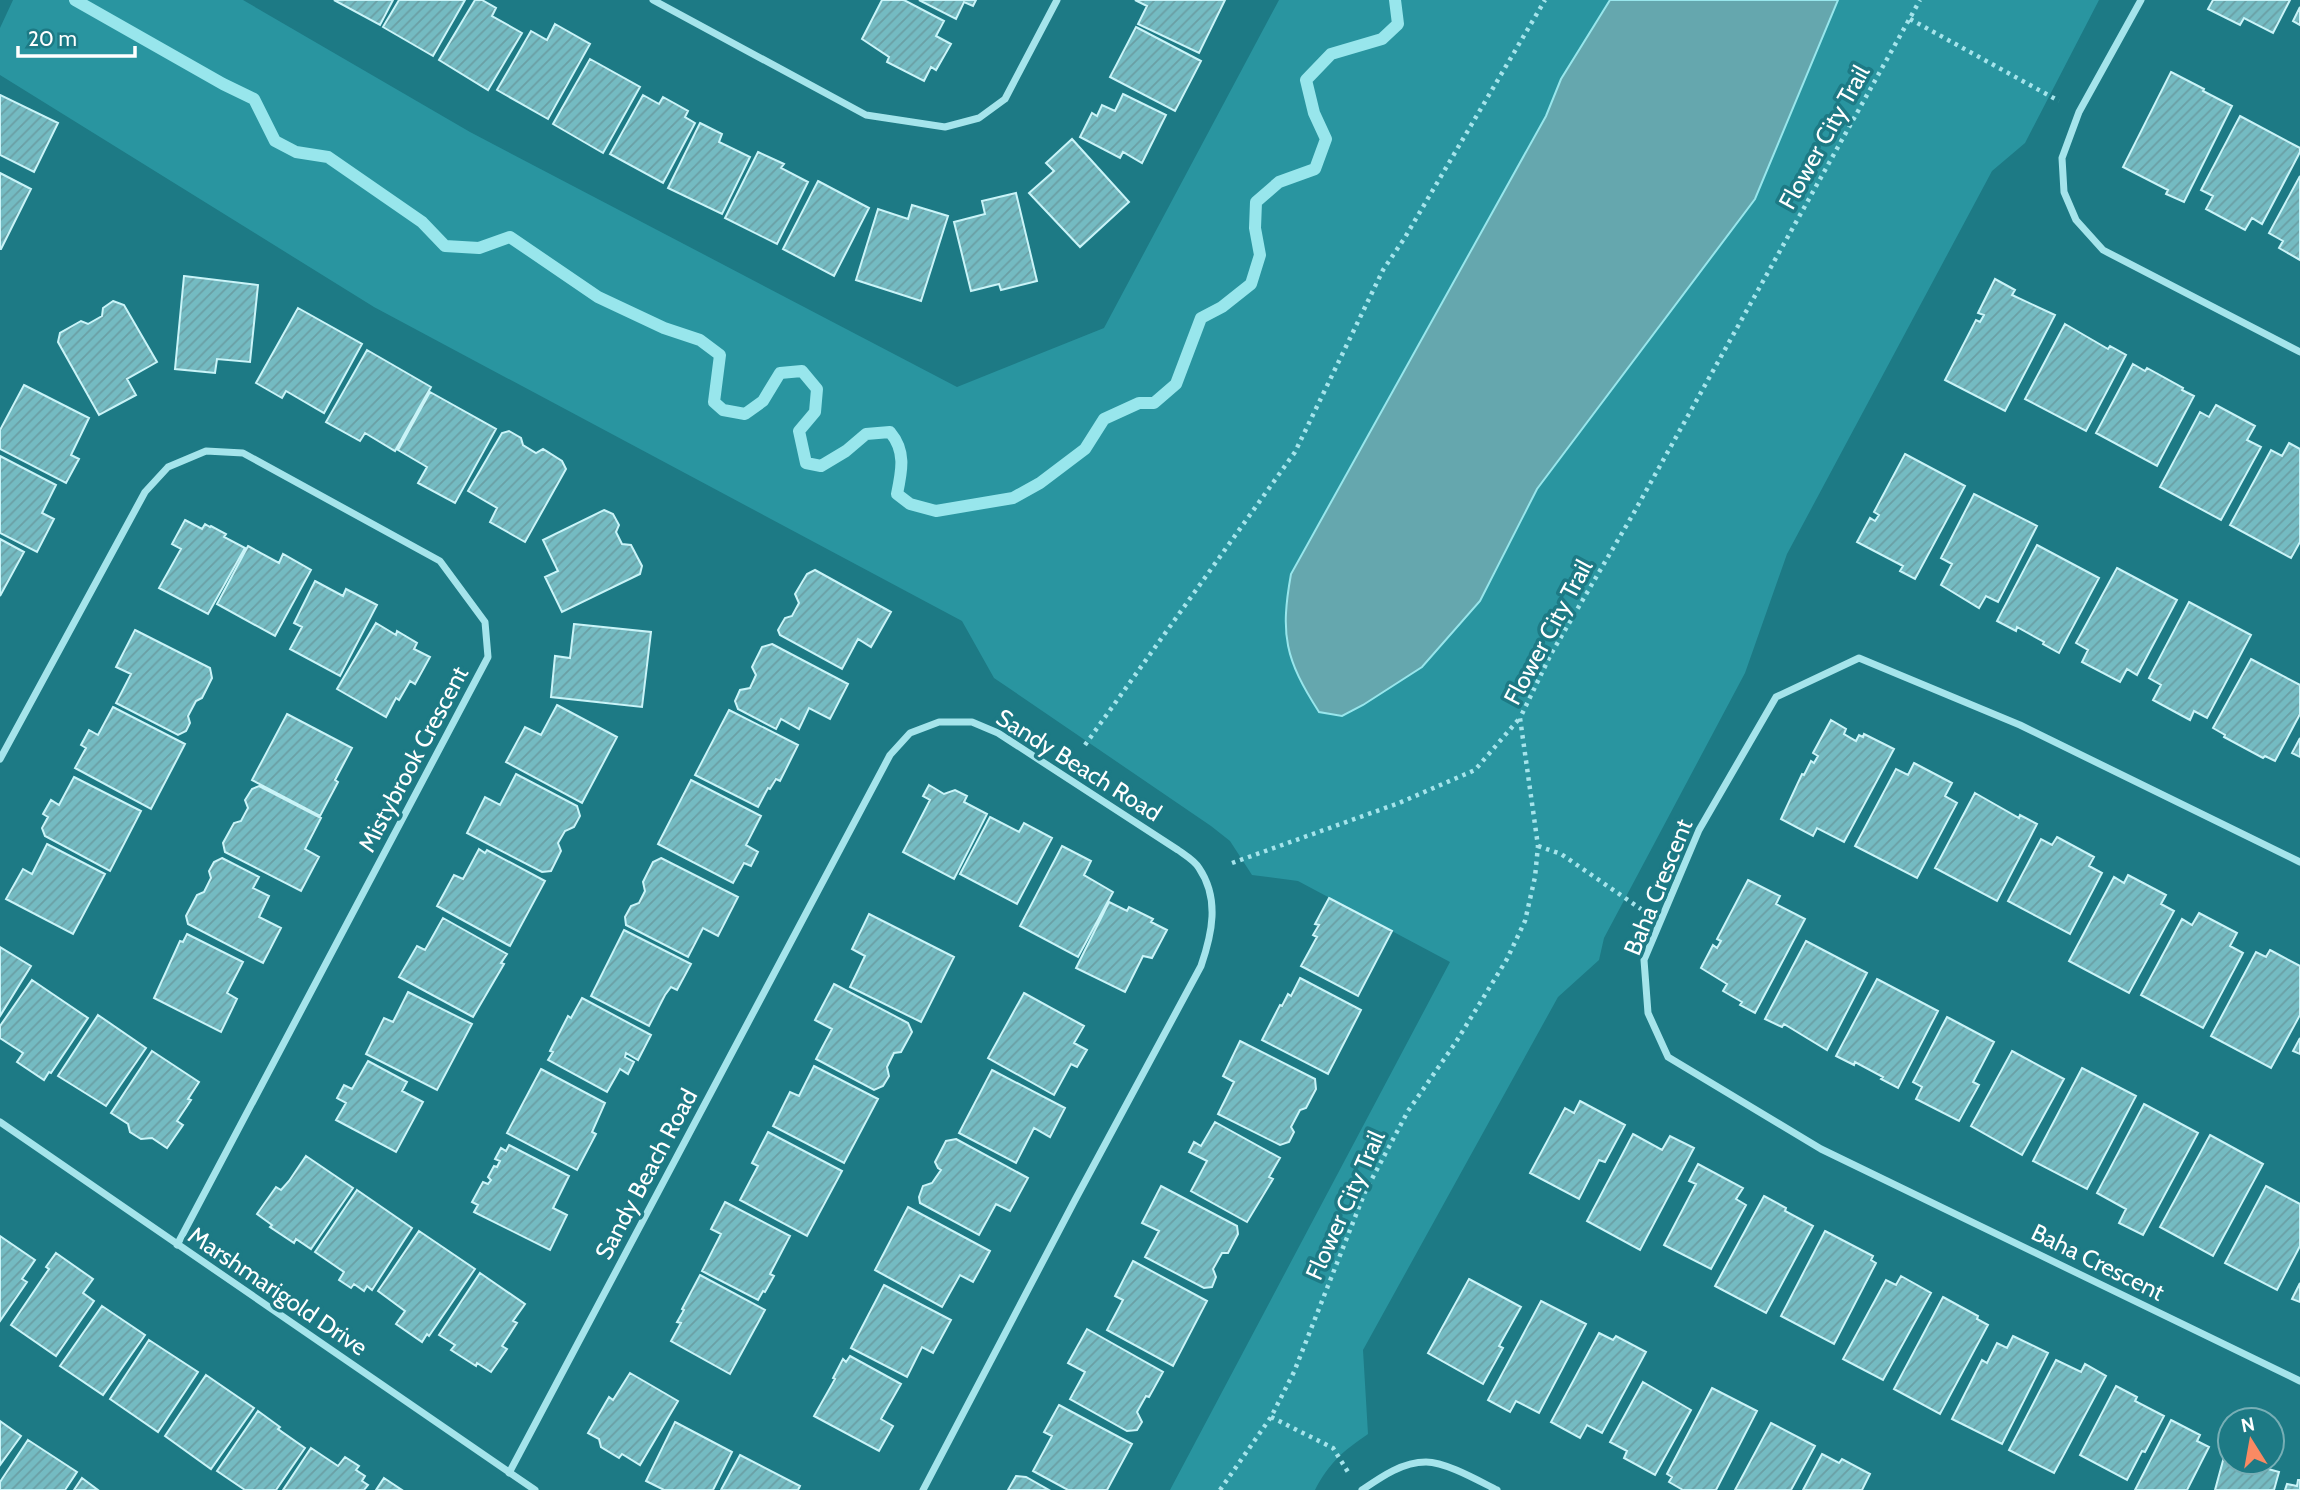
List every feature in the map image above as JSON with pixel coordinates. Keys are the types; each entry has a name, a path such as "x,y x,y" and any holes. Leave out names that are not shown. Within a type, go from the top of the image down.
{"street":[{"path":"653,0 866,114 946,127 979,118 1005,99 1058,0"},
{"path":"2141,0 2079,112 2062,158 2064,192 2076,220 2103,250 2300,352"},
{"name":"Mistybrook Crescent","path":"0,759 145,492 168,467 206,451 243,453 440,561 485,621 488,657 177,1245"},
{"name":"Baha Crescent","path":"2300,862 2020,725 1859,658 1776,697 1699,830 1644,960 1648,1013 1668,1057 1821,1149 2300,1381"},
{"name":"Sandy Beach Road","path":"509,1473 890,755 910,733 939,722 972,722 998,733 1178,850 1199,867 1210,890 1213,916 1210,939 1201,966 1074,1200 923,1490"},
{"name":"Marshmarigold Drive","path":"0,1122 535,1490"},
{"path":"1362,1490 1391,1471 1426,1462 1460,1471 1497,1490"}],"path":[{"path":"1085,745 1295,452 1383,270 1545,0"},
{"name":"Flower City Trail","path":"1220,1490 1271,1418 1294,1372 1365,1192 1408,1111 1456,1042 1507,959 1525,921 1535,877 1538,846 1520,718 1551,654 1632,516 1920,0"},
{"path":"1910,19 2079,112"},
{"path":"1232,863 1399,803 1475,769 1520,718"},
{"path":"1538,846 1560,854 1660,922"},
{"path":"1271,1418 1333,1448 1352,1479"}],"shaded area":[{"path":"13,0 243,0 470,132 957,387 1104,328 1279,0 2099,0 2025,143 1992,171 1787,554 1745,673 1604,938 1599,960 1558,997 1363,1350 1368,1434 1337,1458 1315,1490 1170,1490 1450,962 1298,881 1252,875 1230,841 1211,826 994,678 962,621 374,307 0,75 0,28"},
{"path":"1610,0 1838,0 1755,199 1537,489 1480,601 1422,667 1342,716 1319,712 1299,677 1288,646 1286,614 1291,574 1546,116 1561,79"}],"building":[{"path":"334,0 393,0 380,25"},
{"path":"399,0 465,0 433,56 383,27"},
{"path":"475,0 482,0 496,8 492,16 522,33 488,90 439,60"},
{"path":"882,0 904,0 944,21 936,36 951,44 936,70 931,67 924,81 887,62 889,57 862,39"},
{"path":"919,0 976,0 973,6 964,2 956,19"},
{"path":"1135,0 1225,0 1199,53 1138,24 1147,6"},
{"path":"2213,0 2290,0 2273,33 2244,18 2240,25 2208,9"},
{"path":"2300,7 2300,25 2293,21"},
{"path":"555,24 590,44 548,119 497,90 531,31 547,40"},
{"path":"1136,27 1201,61 1175,111 1110,77"},
{"path":"590,59 640,87 603,153 553,124"},
{"path":"2171,72 2232,106 2184,202 2166,194 2168,190 2123,167"},
{"path":"1123,94 1166,115 1142,163 1123,152 1120,158 1080,137 1092,113 1097,116 1102,105 1115,111"},
{"path":"0,95 58,123 34,172 0,155"},
{"path":"643,95 659,104 663,97 688,111 685,117 695,123 663,183 610,154"},
{"path":"2240,116 2300,148 2262,224 2252,218 2245,230 2206,209 2213,196 2201,190"},
{"path":"700,123 722,134 719,142 750,157 722,214 668,188"},
{"path":"1072,139 1129,202 1080,247 1029,193 1054,171 1046,163"},
{"path":"758,152 784,164 781,168 808,182 777,244 725,218"},
{"path":"0,173 31,189 1,249 0,249"},
{"path":"2300,176 2300,260 2279,248 2283,241 2269,233"},
{"path":"818,181 869,208 834,276 783,249"},
{"path":"1016,193 1037,281 1001,290 999,284 971,291 954,222 985,214 982,201"},
{"path":"912,205 948,216 921,301 856,280 878,209 908,219"},
{"path":"184,276 258,285 250,362 217,359 215,373 175,369"},
{"path":"1995,279 2015,290 2012,295 2055,315 2005,411 1945,380 1976,320 1980,322 1984,315 1978,313"},
{"path":"113,301 124,305 157,362 127,379 136,395 99,415 58,342 60,333 81,321 88,324 102,316 103,308"},
{"path":"298,308 362,344 324,413 286,391 282,398 256,383"},
{"path":"2065,324 2108,349 2110,346 2126,355 2086,431 2025,399"},
{"path":"367,350 431,387 395,451 365,433 360,441 326,422"},
{"path":"2133,364 2145,371 2147,368 2194,396 2157,466 2096,433"},
{"path":"24,385 89,418 71,455 79,459 66,483 0,449 0,430"},
{"path":"430,392 496,429 455,503 418,483 427,467 398,450"},
{"path":"2216,405 2255,426 2247,440 2261,447 2221,520 2160,487 2200,412 2209,417"},
{"path":"509,431 521,438 523,445 536,453 543,449 562,461 566,469 525,542 490,522 497,508 468,491 502,433"},
{"path":"2289,443 2300,449 2300,542 2291,558 2230,525 2271,450 2282,456"},
{"path":"1905,454 1965,486 1915,579 1900,571 1903,566 1857,542 1870,518 1875,521 1879,515 1874,512"},
{"path":"0,456 56,485 42,513 54,519 37,552 0,533"},
{"path":"1974,494 2037,526 1998,602 1986,596 1979,608 1941,585 1952,564 1941,558"},
{"path":"604,510 613,514 619,525 616,532 622,544 631,545 642,566 640,574 562,612 545,577 558,571 543,540"},
{"path":"185,520 202,529 205,524 211,526 226,534 224,537 245,548 208,614 159,588 181,549 172,544"},
{"path":"0,539 24,552 0,596"},
{"path":"2037,545 2099,578 2059,653 2017,627 2016,631 1997,621"},
{"path":"248,546 279,563 283,554 311,570 275,636 217,604"},
{"path":"2117,568 2177,600 2137,675 2127,669 2120,682 2082,662 2088,650 2076,643"},
{"path":"815,570 891,612 871,647 858,639 842,669 780,635 778,630 785,618 792,616 799,603 795,594 807,574"},
{"path":"315,581 343,596 346,589 377,605 340,676 290,649 302,627 294,623"},
{"path":"2189,602 2251,635 2207,718 2194,711 2190,720 2153,700 2161,685 2149,678"},
{"path":"376,623 417,643 414,649 430,657 415,684 410,681 399,700 396,698 386,717 337,689"},
{"path":"574,624 651,632 642,707 551,697 555,656 570,658"},
{"path":"135,630 210,668 212,678 202,698 196,701 188,716 190,723 186,731 178,735 116,703 131,674 116,667"},
{"path":"772,644 848,684 830,719 809,708 799,729 781,719 776,729 738,709 735,701 740,690 750,688 756,675 752,667 762,647"},
{"path":"2251,659 2300,685 2300,714 2275,761 2265,756 2263,758 2213,728"},
{"path":"557,705 617,737 582,803 506,762 525,727 541,735"},
{"path":"113,707 185,744 151,809 75,768 86,748 81,745 89,730 98,735"},
{"path":"729,710 798,745 780,781 776,779 770,789 768,788 758,807 695,775"},
{"path":"287,714 352,748 320,816 252,780"},
{"path":"1831,720 1846,729 1844,734 1856,741 1859,735 1863,737 1864,734 1894,749 1844,842 1817,828 1813,836 1781,819 1802,774 1804,775 1811,761 1814,763 1818,756 1813,753"},
{"path":"2300,738 2300,757 2292,753"},
{"path":"1914,763 1952,783 1945,796 1957,803 1917,878 1855,846 1896,769 1908,775"},
{"path":"516,774 577,806 580,816 574,827 565,831 558,843 561,851 551,871 542,872 467,833 485,797 500,805"},
{"path":"74,777 141,811 110,871 45,836 42,828 48,817 43,814 51,800 59,805"},
{"path":"691,780 761,816 746,845 758,852 751,866 744,863 733,883 658,844"},
{"path":"929,785 944,794 955,790 967,796 964,802 987,814 954,879 903,852 930,800 923,796"},
{"path":"259,786 321,818 305,849 319,857 301,891 225,852 223,843 234,823 241,821 248,808 245,800 252,789"},
{"path":"1975,793 2019,818 2020,815 2037,824 1997,901 1935,868"},
{"path":"990,817 1019,832 1024,823 1052,838 1017,904 960,874"},
{"path":"2057,837 2094,857 2089,866 2102,873 2070,934 2008,901 2041,839 2052,845"},
{"path":"47,844 105,874 73,934 6,899 23,869 32,874"},
{"path":"1062,846 1091,861 1084,875 1113,892 1078,957 1020,926"},
{"path":"479,849 485,853 487,850 545,881 510,946 437,906 454,875 463,879"},
{"path":"222,858 259,877 253,888 269,896 259,917 281,928 263,963 188,924 186,916 197,895 204,892 211,878 209,871 214,862"},
{"path":"661,858 738,897 718,936 703,928 688,957 626,925 625,917 631,906 639,903 645,891 643,882 653,862"},
{"path":"2128,875 2166,895 2161,904 2174,911 2129,993 2069,961 2114,877 2124,883"},
{"path":"1748,880 1780,896 1776,904 1805,919 1755,1013 1723,991 1727,984 1701,968 1713,945 1717,948 1721,941 1717,939"},
{"path":"1329,898 1392,931 1358,996 1301,966 1317,937 1313,935 1319,925 1315,924"},
{"path":"1109,902 1127,911 1129,907 1153,919 1151,922 1167,930 1152,958 1143,956 1125,992 1076,968"},
{"path":"2199,913 2237,933 2230,946 2243,953 2203,1028 2141,995 2182,919 2192,925"},
{"path":"869,914 954,957 921,1022 850,987 865,956 852,949"},
{"path":"443,918 507,954 501,963 504,964 473,1017 399,977 417,946 425,950"},
{"path":"624,930 691,964 677,990 671,987 665,995 649,1026 591,996"},
{"path":"187,934 243,962 227,993 237,999 221,1032 154,998 180,941 183,942"},
{"path":"1806,941 1867,973 1827,1050 1784,1024 1782,1027 1765,1019"},
{"path":"0,947 31,966 0,1016"},
{"path":"2270,950 2300,966 2300,1015 2271,1068 2211,1036 2256,952 2266,957"},
{"path":"1300,978 1361,1010 1328,1074 1262,1040 1280,1005 1282,1006 1288,994 1291,996"},
{"path":"1877,979 1938,1011 1898,1088 1855,1062 1854,1065 1836,1056"},
{"path":"32,980 88,1018 44,1080 17,1062 23,1053 0,1038 0,1026"},
{"path":"834,984 908,1023 912,1032 901,1052 894,1053 887,1067 889,1076 883,1086 874,1090 816,1059 832,1029 815,1020"},
{"path":"408,992 472,1024 437,1090 366,1054 384,1018 393,1022"},
{"path":"1024,993 1084,1026 1074,1043 1087,1050 1077,1067 1071,1064 1054,1095 988,1058"},
{"path":"582,998 651,1035 638,1060 626,1053 625,1057 634,1062 628,1074 620,1069 607,1092 548,1060 568,1016 571,1018"},
{"path":"98,1015 146,1048 106,1106 58,1076"},
{"path":"1947,1017 1994,1042 1973,1082 1979,1085 1959,1121 1916,1099 1922,1087 1913,1082"},
{"path":"2300,1038 2300,1054 2293,1051"},
{"path":"1240,1041 1315,1079 1316,1089 1291,1127 1294,1132 1289,1142 1280,1145 1218,1114 1234,1082 1223,1076"},
{"path":"152,1051 199,1082 177,1121 183,1125 167,1148 152,1138 141,1139 130,1132 128,1124 111,1113"},
{"path":"2012,1051 2064,1079 2022,1155 1971,1126"},
{"path":"368,1061 407,1082 402,1091 423,1102 396,1152 336,1120 346,1103 337,1098 344,1085 352,1089"},
{"path":"814,1066 878,1099 844,1163 773,1126 790,1092 799,1096"},
{"path":"2082,1068 2136,1096 2087,1189 2033,1161"},
{"path":"541,1069 605,1103 592,1132 596,1134 577,1170 507,1133"},
{"path":"992,1070 1065,1108 1050,1137 1034,1128 1016,1163 959,1133"},
{"path":"1580,1101 1625,1125 1605,1162 1599,1160 1579,1199 1530,1173 1565,1108 1574,1113"},
{"path":"2144,1104 2198,1133 2143,1235 2119,1223 2126,1209 2097,1193"},
{"path":"1215,1122 1280,1158 1269,1177 1273,1179 1247,1222 1191,1191 1207,1161 1189,1152 1194,1142 1201,1146"},
{"path":"768,1132 842,1171 807,1236 740,1200 758,1166 752,1163"},
{"path":"1633,1134 1662,1150 1670,1136 1694,1148 1640,1250 1587,1221"},
{"path":"2210,1135 2263,1164 2213,1256 2160,1227"},
{"path":"956,1139 1028,1178 1010,1211 996,1204 979,1235 920,1203 923,1186 932,1183 941,1170 935,1162 946,1141"},
{"path":"509,1145 569,1176 553,1208 567,1215 550,1250 474,1212 478,1205 472,1202 483,1182 488,1184 491,1180 488,1177 500,1161 495,1159 501,1148 506,1151"},
{"path":"306,1156 353,1188 311,1249 296,1239 294,1243 270,1227 272,1225 257,1214 276,1187 281,1190 289,1181"},
{"path":"1698,1164 1743,1188 1736,1199 1746,1205 1711,1269 1664,1245 1696,1184 1689,1181"},
{"path":"1161,1186 1237,1226 1238,1234 1228,1253 1222,1253 1213,1269 1216,1277 1212,1287 1204,1288 1145,1257 1159,1231 1142,1223"},
{"path":"2266,1186 2300,1204 2300,1246 2277,1290 2225,1263"},
{"path":"357,1190 412,1228 372,1290 367,1286 364,1291 354,1284 351,1288 339,1280 344,1272 315,1252"},
{"path":"1764,1196 1813,1226 1766,1313 1715,1286"},
{"path":"725,1202 790,1236 770,1274 774,1276 758,1300 702,1271 721,1234 711,1229"},
{"path":"908,1207 990,1251 973,1282 960,1275 942,1307 875,1270"},
{"path":"419,1231 475,1269 429,1336 427,1334 422,1342 396,1324 405,1311 378,1291"},
{"path":"1825,1231 1873,1256 1871,1260 1876,1263 1834,1344 1781,1316"},
{"path":"0,1236 35,1260 22,1279 27,1282 0,1321"},
{"path":"56,1253 93,1279 83,1293 94,1301 56,1356 11,1325 49,1269 46,1267"},
{"path":"1133,1261 1207,1301 1173,1366 1107,1330 1123,1300 1115,1296"},
{"path":"480,1273 525,1304 513,1321 517,1323 502,1346 507,1349 491,1372 451,1350 455,1345 439,1335"},
{"path":"700,1275 765,1310 730,1374 671,1341 681,1323 677,1322 684,1310 682,1309"},
{"path":"1901,1276 1931,1293 1883,1380 1843,1359 1886,1280 1896,1285"},
{"path":"1469,1279 1521,1307 1499,1346 1503,1348 1483,1384 1428,1353"},
{"path":"2300,1283 2300,1302 2292,1299"},
{"path":"884,1285 951,1320 933,1353 922,1347 907,1377 851,1348"},
{"path":"1943,1297 1978,1316 1977,1319 1988,1325 1940,1414 1894,1389"},
{"path":"1541,1301 1586,1324 1539,1413 1516,1401 1510,1412 1488,1400"},
{"path":"102,1306 145,1335 103,1395 60,1366"},
{"path":"1087,1329 1163,1372 1137,1412 1142,1422 1137,1430 1127,1431 1070,1399 1085,1372 1068,1363"},
{"path":"1599,1333 1613,1340 1616,1336 1646,1352 1602,1433 1587,1425 1580,1438 1551,1422"},
{"path":"2013,1336 2048,1353 2002,1444 1952,1419 1982,1360 1987,1363 1997,1343 2007,1348"},
{"path":"149,1340 198,1372 158,1432 110,1399"},
{"path":"850,1356 901,1384 881,1419 893,1426 879,1451 814,1416 843,1359 846,1362"},
{"path":"2056,1360 2081,1372 2085,1364 2106,1376 2054,1473 2009,1450"},
{"path":"630,1373 678,1401 640,1465 622,1454 619,1458 601,1447 599,1439 588,1433 609,1397 613,1400"},
{"path":"206,1375 254,1408 211,1469 165,1436"},
{"path":"1643,1382 1691,1410 1655,1475 1624,1458 1627,1451 1610,1442"},
{"path":"2116,1386 2137,1397 2135,1401 2164,1416 2127,1480 2080,1455"},
{"path":"1712,1388 1757,1411 1716,1490 1683,1490 1669,1482 1672,1477 1667,1474"},
{"path":"1059,1405 1132,1444 1107,1490 1068,1490 1033,1471 1052,1436 1044,1432"},
{"path":"258,1411 305,1448 276,1490 245,1490 217,1471"},
{"path":"2171,1420 2200,1435 2197,1441 2209,1447 2187,1490 2135,1490"},
{"path":"0,1421 21,1436 0,1465"},
{"path":"675,1422 732,1452 713,1490 664,1490 646,1481"},
{"path":"1771,1423 1815,1446 1791,1490 1735,1490"},
{"path":"28,1440 77,1472 65,1490 0,1490 0,1482"},
{"path":"311,1448 338,1466 345,1457 359,1466 356,1470 365,1476 362,1481 368,1485 364,1490 283,1490"},
{"path":"1822,1454 1839,1463 1842,1459 1870,1474 1862,1490 1803,1490"},
{"path":"740,1455 800,1486 798,1490 721,1490"},
{"path":"1016,1476 1026,1477 1049,1490 1008,1490"},
{"path":"2219,1476 2278,1476 2274,1490 2215,1490"},
{"path":"82,1478 98,1490 74,1490"},
{"path":"384,1478 402,1490 376,1490"},
{"path":"2298,1480 2300,1490 2285,1490 2287,1484 2297,1486"}],"waterway":[{"path":"75,0 254,99 275,141 296,152 328,157 422,222 445,246 479,248 510,237 598,297 664,328 700,340 720,355 714,402 723,410 745,414 763,401 780,373 802,371 817,389 815,412 799,431 806,463 821,466 846,451 866,434 890,432 901,454 897,494 910,504 936,511 1013,498 1040,483 1085,449 1104,419 1139,403 1154,403 1176,384 1201,318 1222,307 1251,284 1260,255 1255,228 1256,202 1279,182 1315,169 1326,139 1314,113 1306,80 1331,54 1382,39 1398,24 1395,0"}]}
